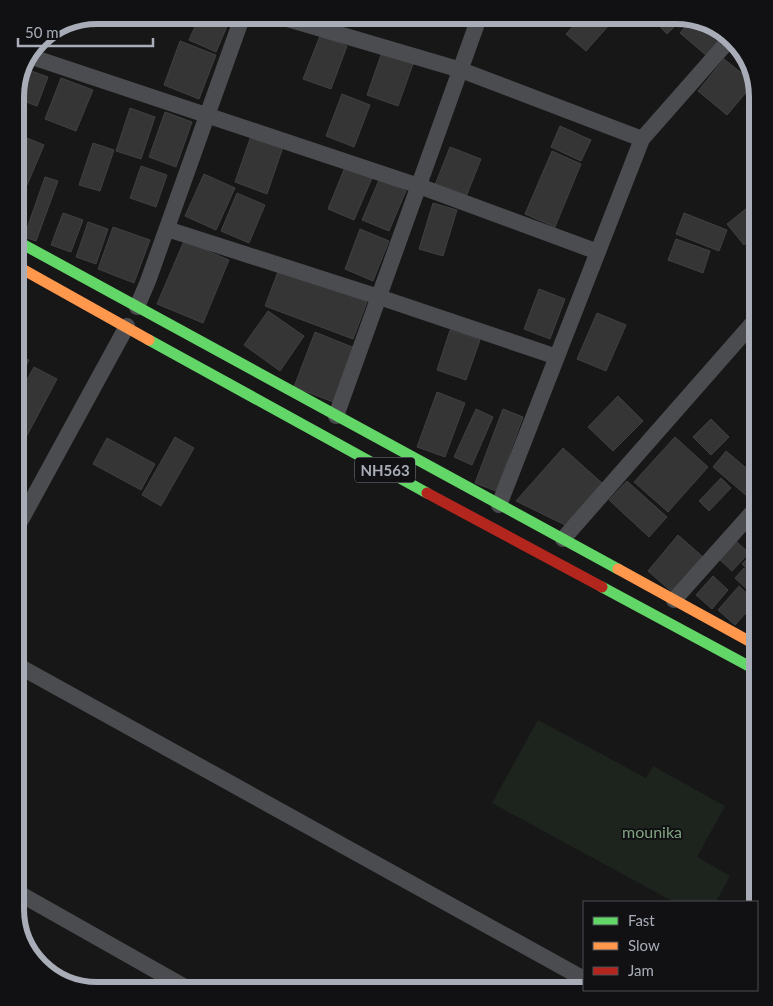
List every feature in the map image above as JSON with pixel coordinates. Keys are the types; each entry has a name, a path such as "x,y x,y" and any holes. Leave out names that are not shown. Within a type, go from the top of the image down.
{"highway":[{"name":"NH563","path":"24,245 749,641"},
{"name":"NH563","path":"24,269 327,439 749,666"}],"street":[{"path":"137,307 167,229 240,24"},
{"path":"305,24 461,70 642,139"},
{"path":"336,416 477,24"},
{"path":"499,505 642,139 726,43"},
{"path":"36,57 419,186 598,252"},
{"path":"167,229 379,297 557,357"},
{"path":"24,515 127,326"},
{"path":"563,540 749,327"},
{"path":"674,600 749,516"},
{"path":"24,669 579,982"},
{"path":"24,897 176,982"}],"green space":[{"name":"mounika","path":"538,720 646,778 653,766 725,806 697,857 730,876 717,901 672,901 492,803"}],"building":[{"path":"196,24 228,24 216,52 189,40"},
{"path":"575,24 610,24 586,51 566,34"},
{"path":"658,24 677,24 667,34"},
{"path":"687,25 704,29 721,39 707,56 680,33"},
{"path":"320,36 347,46 331,89 303,79"},
{"path":"180,41 216,55 199,99 164,85"},
{"path":"382,52 413,64 398,106 367,95"},
{"path":"724,59 746,77 749,87 727,115 698,91"},
{"path":"29,70 48,77 37,106 24,101 26,78"},
{"path":"61,78 93,90 76,131 45,119"},
{"path":"342,94 370,105 354,147 326,136"},
{"path":"130,108 155,117 141,159 116,151"},
{"path":"165,112 192,122 176,167 149,157"},
{"path":"560,126 591,140 581,161 551,147"},
{"path":"251,136 283,147 267,194 235,182"},
{"path":"27,138 44,145 27,185 24,184 24,145"},
{"path":"93,143 114,150 100,191 79,185"},
{"path":"450,147 481,159 466,197 435,185"},
{"path":"552,151 581,164 555,227 525,214"},
{"path":"141,166 167,175 156,207 130,198"},
{"path":"345,167 372,178 354,220 328,209"},
{"path":"204,174 235,188 216,230 185,216"},
{"path":"45,177 58,181 36,241 24,237"},
{"path":"379,180 406,191 389,231 362,220"},
{"path":"237,193 265,205 249,243 221,231"},
{"path":"433,203 457,210 443,256 419,249"},
{"path":"749,206 749,241 744,245 727,224"},
{"path":"63,213 83,220 71,252 51,245"},
{"path":"684,213 727,230 719,251 676,234"},
{"path":"88,222 108,229 96,264 76,257"},
{"path":"113,227 150,240 134,283 98,269"},
{"path":"360,229 389,241 373,281 345,269"},
{"path":"676,239 710,251 703,273 668,260"},
{"path":"184,241 229,260 203,323 157,304"},
{"path":"279,269 367,302 353,339 265,306"},
{"path":"539,289 565,299 550,339 524,329"},
{"path":"268,311 304,336 280,371 244,345"},
{"path":"597,313 626,325 606,371 577,359"},
{"path":"450,330 480,340 466,380 437,370"},
{"path":"315,332 357,349 336,403 294,387"},
{"path":"24,358 29,360 24,370"},
{"path":"34,367 57,379 24,441 24,385"},
{"path":"437,392 465,403 445,457 417,447"},
{"path":"618,396 643,421 613,451 588,427"},
{"path":"476,409 493,417 472,465 454,457"},
{"path":"503,409 523,417 496,491 475,483"},
{"path":"711,419 729,437 711,455 693,437"},
{"path":"175,437 194,448 161,506 142,495"},
{"path":"675,437 708,467 668,512 634,482"},
{"path":"107,438 155,464 141,490 93,464"},
{"path":"563,448 602,483 565,525 516,501"},
{"path":"726,451 749,470 749,498 713,467"},
{"path":"721,478 731,488 709,511 699,501"},
{"path":"627,481 667,517 649,537 609,500"},
{"path":"678,535 702,556 672,592 648,571"},
{"path":"736,541 749,553 732,571 719,559"},
{"path":"749,557 749,571 742,564"},
{"path":"744,568 749,573 749,591 735,578"},
{"path":"713,576 728,590 712,609 696,595"},
{"path":"739,586 749,595 749,610 735,625 718,610"}],"traffic: fast":[{"path":"24,245 618,569"},
{"path":"149,340 427,493"},
{"path":"602,587 749,666"}],"traffic: slow":[{"path":"24,270 149,340"},
{"path":"618,569 749,641"}],"traffic: jam":[{"path":"427,493 602,587"}]}
